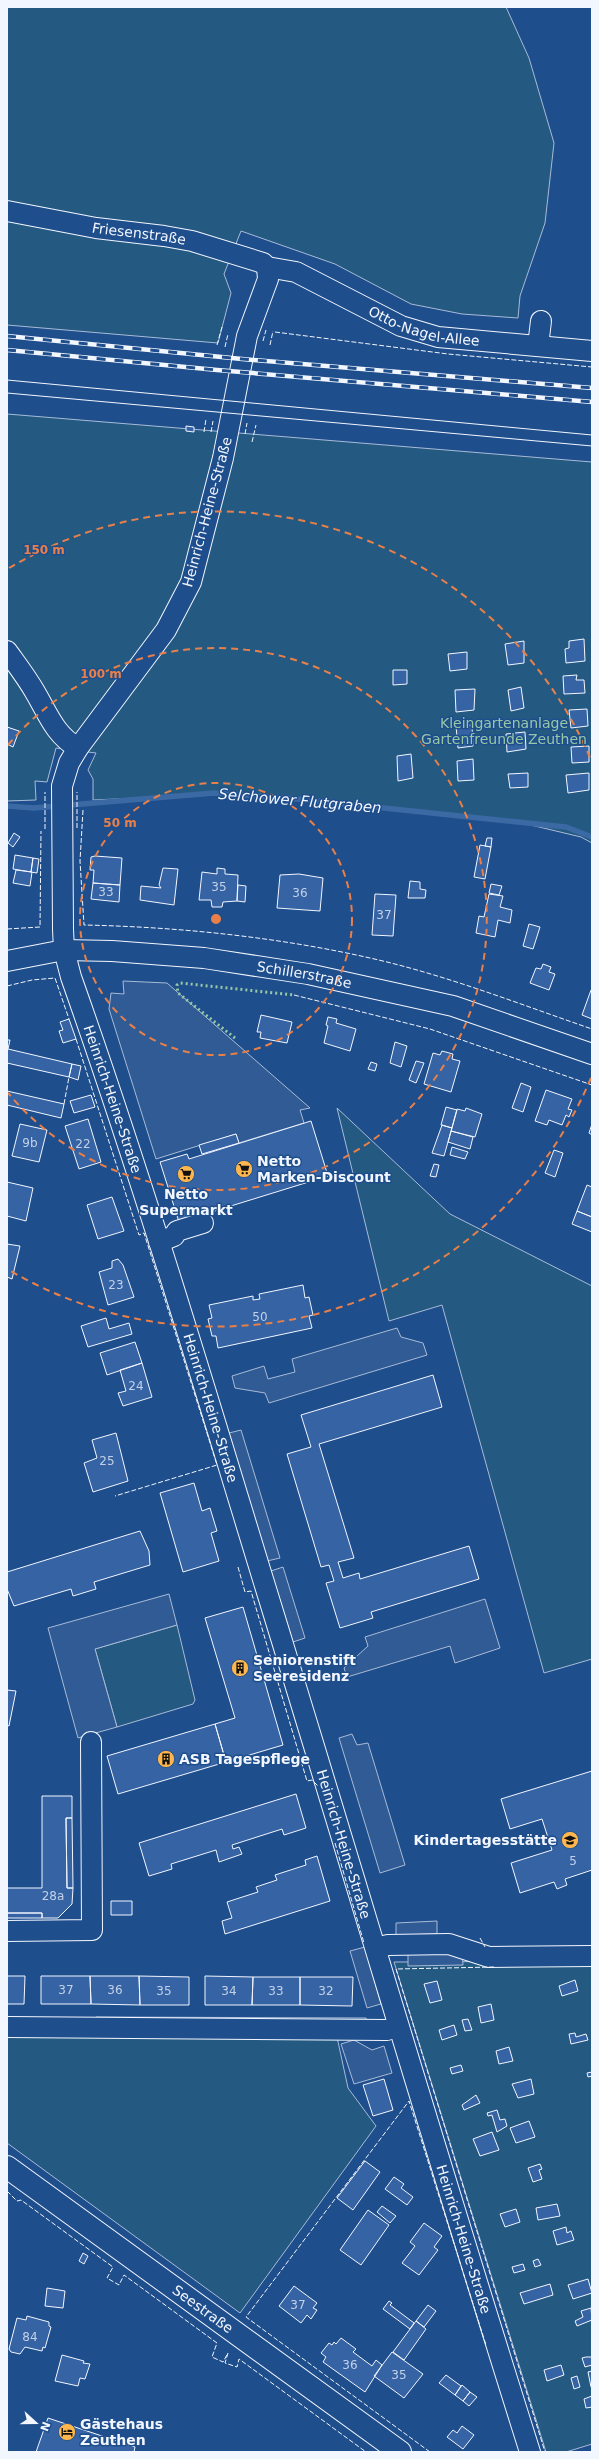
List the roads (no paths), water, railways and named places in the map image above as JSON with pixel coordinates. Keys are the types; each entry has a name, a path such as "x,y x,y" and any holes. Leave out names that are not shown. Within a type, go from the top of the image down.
{"main road":[{"name":"Seestraße","path":"7,2166 400,2452"}],"street":[{"name":"Friesenstraße","path":"7,211 96,228 192,241 263,262 267,267"},
{"name":"Otto-Nagel-Allee","path":"267,267 296,272 401,326 419,333 438,337 592,351"},
{"name":"Heinrich-Heine-Straße","path":"267,267 268,279 247,336 223,458 191,582 166,630 78,748 69,764 62,786 61,830 64,950 71,977 159,1242 330,1792 398,2027 530,2452"},
{"path":"538,346 541,321"},
{"path":"7,652 31,685 55,729 66,741 78,748"},
{"name":"Schillerstraße","path":"7,961 64,950 112,950 180,955 308,974 453,1006 592,1054"},
{"path":"159,1242 174,1236 177,1231 203,1223"},
{"path":"7,1931 92,1930 91,1742"},
{"path":"376,1948 388,1946 449,1944 489,1957 592,1956"},
{"path":"7,2027 387,2030 398,2027"}],"waterway":[{"name":"Selchower Flutgraben","path":"7,806 34,808 214,793 298,799 566,827 592,837"}],"tram line":[{"path":"7,380 592,435"},
{"path":"7,393 592,446"}],"railway":[{"path":"7,336 242,359 592,388"},
{"path":"7,350 217,370 592,402"}],"place":[{"name":"Netto Marken-Discount","path":"244,1169"},
{"name":"Netto Supermarkt","path":"186,1174"},
{"name":"Seniorenstift Seeresidenz","path":"240,1668"},
{"name":"ASB Tagespflege","path":"166,1759"},
{"name":"Kindertagesstätte","path":"570,1840"},
{"name":"Gästehaus Zeuthen","path":"67,2432"}],"park label":[{"name":"Kleingartenanlage Gartenfreunde Zeuthen","path":"504,732"}]}
